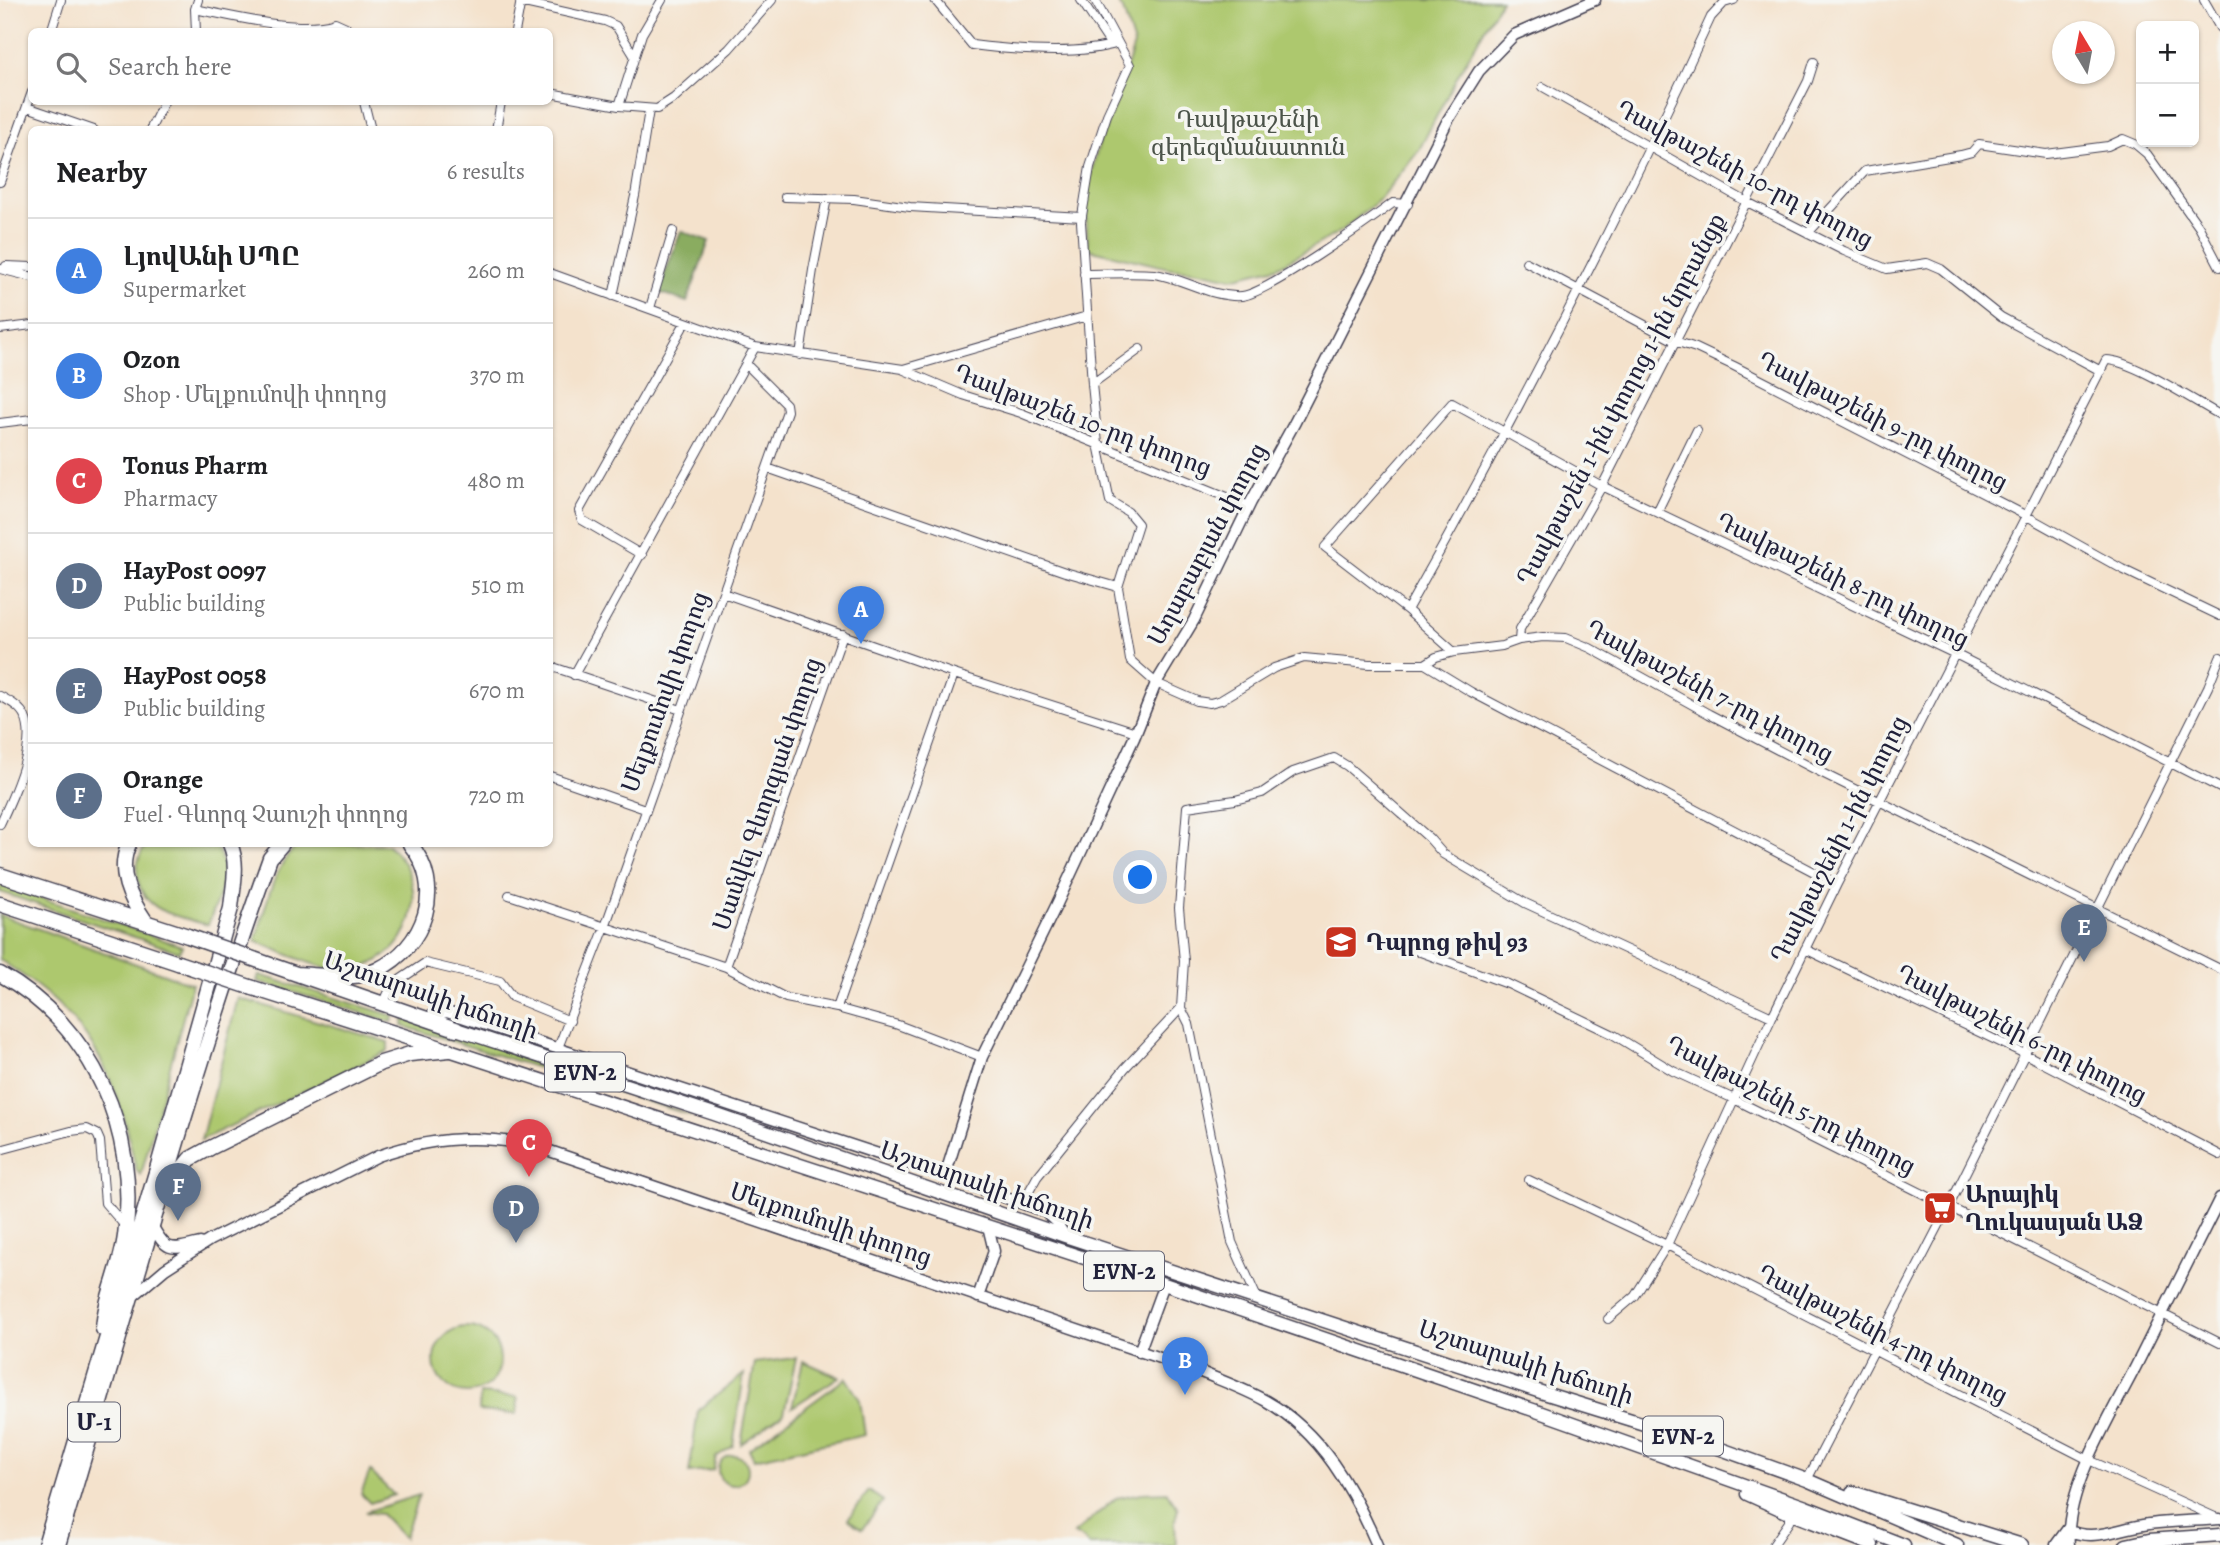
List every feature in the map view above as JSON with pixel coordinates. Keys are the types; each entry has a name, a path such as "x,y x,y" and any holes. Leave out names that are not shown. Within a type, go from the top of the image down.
{"highway":[{"path":"128,847 122,862 124,877 137,909 146,922"},
{"path":"101,1356 231,908 235,871 235,856 231,847"},
{"path":"163,1192 250,913 270,858 279,847"},
{"path":"297,974 359,975 376,971 400,955 422,928 428,905 429,886 422,865 412,847"},
{"name":"Աշտարակի խճուղի","path":"0,875 188,936 456,1029"},
{"name":"Աշտարակի խճուղի","path":"0,904 449,1050"},
{"path":"0,974 19,985 51,1012 87,1055 110,1099 121,1139 125,1164 126,1227 117,1272 104,1308 101,1356"},
{"path":"163,1192 190,1159 381,1063 410,1054 449,1050"},
{"name":"Մ-1","path":"58,1545 163,1192"},
{"name":"Մ-1","path":"46,1545 101,1356"}],"main road":[{"name":"Աշտարակի խճուղի","path":"456,1029 714,1114 1065,1236 1696,1440 1813,1482 1957,1545"},
{"name":"Աշտարակի խճուղի","path":"449,1050 1164,1284 1539,1412 1806,1507 1904,1545"},
{"path":"707,1134 714,1114"},
{"path":"1539,1412 1544,1393"},
{"path":"1686,1466 1789,1513 1872,1545"},
{"path":"1813,1482 1869,1496 2022,1545"},
{"path":"2057,1545 2068,1530"},
{"path":"2126,1545 2149,1540 2220,1535"}],"street":[{"path":"52,28 61,0"},
{"path":"196,28 195,9 198,0"},
{"path":"619,106 642,34 662,0"},
{"path":"553,94 619,106 657,109 674,98 720,57 772,0"},
{"path":"935,0 972,45 1001,49 1087,50 1115,44"},
{"path":"767,468 1065,572 1118,587 1138,524 1128,512 1110,501 1098,444 1083,274 1082,217 1090,167 1107,115 1130,65 1081,0"},
{"path":"1095,0 1115,44"},
{"name":"Աղաբաբյան փողոց","path":"945,1176 982,1057 1056,906 1156,683 1194,620 1249,506 1408,204 1448,120 1479,71 1514,35 1595,0"},
{"path":"1454,652 1407,610 1505,434 1650,149 1711,17 1724,3 1734,0"},
{"path":"2204,0 2220,28"},
{"path":"516,28 521,1 605,21 616,26 635,57"},
{"path":"195,9 267,22 321,26 335,22 346,28"},
{"name":"Դավթաշեն 1-ին փողոց 1-ին նրբանցք","path":"1519,640 1520,629 1602,486 1808,81 1814,62"},
{"name":"Դավթաշենի 10-րդ փողոց","path":"1542,87 1650,149 1808,233 1887,269 1927,263 1941,269 2001,317 2101,371"},
{"path":"0,182 28,104"},
{"path":"152,126 162,105"},
{"path":"365,105 370,126"},
{"path":"497,126 500,105"},
{"path":"27,107 82,126"},
{"path":"613,296 635,196 649,110"},
{"path":"1808,233 1865,171 1962,155 1972,152 1979,144 2046,154 2108,146 2123,139 2135,144 2147,154 2199,227 2220,267"},
{"path":"785,197 855,198 910,207 1082,217"},
{"path":"800,355 827,198"},
{"path":"1083,274 1156,274 1215,293 1244,296 1321,252 1393,203 1408,204"},
{"path":"650,309 673,230"},
{"name":"Դավթաշենի 9-րդ փողոց","path":"1526,262 1675,341 1734,366 2122,569 2220,616"},
{"path":"0,268 28,267"},
{"path":"0,268 28,276"},
{"path":"553,275 755,347 903,369 1087,316"},
{"path":"642,555 582,520 579,511 685,323"},
{"path":"0,329 28,326"},
{"path":"574,675 755,347"},
{"path":"1092,384 1140,349"},
{"path":"2101,371 2106,360 2114,360 2220,415"},
{"name":"Մելքումովի փողոց","path":"558,1048 605,927 787,411 786,404 746,364"},
{"name":"Դավթաշեն 10-րդ փողոց","path":"903,369 963,396 1021,413 1249,506"},
{"name":"Դավթաշենի 1-ին փողոց","path":"1608,1319 1636,1296 1667,1245 1805,948 2101,371"},
{"name":"Դավթաշենի 8-րդ փողոց","path":"1407,610 1325,547 1452,403 1602,486 1955,654 2220,788"},
{"path":"0,423 28,420"},
{"path":"1657,512 1697,430"},
{"name":"Դավթաշենի 7-րդ փողոց","path":"1118,587 1130,660 1156,683 1197,701 1210,703 1221,700 1274,668 1304,658 1369,664 1425,664 1436,657 1454,652 1503,646 1519,640 1566,638 1590,648 1709,714 2220,969"},
{"path":"723,593 954,674 1136,732"},
{"name":"Սամվել Գևորգյան փողոց","path":"726,967 844,634"},
{"path":"1813,1482 1874,1351 2025,1054 2220,657"},
{"path":"1425,664 1471,692 1837,884"},
{"path":"553,667 681,710"},
{"path":"837,1008 954,674"},
{"path":"0,696 22,711 27,719 27,730 24,765 0,824"},
{"path":"1257,1297 1232,1242 1189,1024 1181,1008 1184,961 1179,908 1187,807 1262,793 1293,772 1334,758 1385,799 1443,854 1525,903 1772,1017"},
{"path":"553,776 645,809"},
{"path":"509,895 726,967 786,998 837,1008 898,1026 982,1057"},
{"name":"Դավթաշենի 6-րդ փողոց","path":"1805,948 2025,1054 2220,1156"},
{"name":"Դավթաշենի 5-րդ փողոց","path":"1415,950 1508,984 1614,1035 1673,1071 2220,1343"},
{"path":"383,1004 392,985 425,963 500,981 512,997 570,1021"},
{"path":"1023,1204 1037,1177 1125,1068 1181,1008"},
{"path":"424,1018 447,1012 945,1176 1051,1216 1065,1236"},
{"path":"0,1150 71,1131 88,1129 97,1134 100,1142 104,1203 126,1227"},
{"name":"Մելքումովի փողոց","path":"129,1300 149,1280 209,1240 378,1156 400,1148 435,1142 486,1138 538,1147 1201,1372 1250,1393 1293,1420 1335,1465 1358,1502 1377,1545"},
{"name":"Դավթաշենի 4-րդ փողոց","path":"1529,1180 1667,1245 2089,1460 2220,1519"},
{"path":"2069,1545 2071,1510 2089,1460 2220,1198"},
{"name":"Մելքումովի փողոց","path":"152,1225 161,1242 167,1247 175,1249 209,1240"},
{"path":"978,1297 994,1251 988,1226"},
{"path":"1139,1352 1164,1284"},
{"path":"1773,1545 1789,1522 1789,1513"},
{"path":"2068,1530 2083,1536 2092,1536 2144,1524 2220,1519"}],"green space":[{"name":"Դավթաշենի գերեզմանատուն","path":"1116,0 1501,0 1419,150 1378,201 1341,231 1277,267 1232,278 1169,268 1088,249 1085,195 1099,144 1134,45 1123,10"},
{"path":"681,231 709,241 687,302 658,292"},
{"path":"145,847 216,847 222,864 222,884 208,925 165,912 148,900 138,880 137,865"},
{"path":"297,847 390,847 402,861 411,880 413,900 410,920 401,938 388,954 369,965 347,970 336,969 301,960 255,941 276,875"},
{"path":"0,884 182,946 179,952 0,892"},
{"path":"0,915 192,984 141,1175 136,1170 119,1102 94,1048 56,1003 31,981 0,960"},
{"path":"259,975 394,1016 392,1022 257,981"},
{"path":"238,998 388,1042 388,1051 201,1140"},
{"path":"404,1019 508,1051 694,1116 403,1026"},
{"path":"467,1327 480,1330 490,1337 497,1347 500,1360 497,1373 490,1383 480,1390 467,1393 454,1390 444,1383 437,1373 434,1360 437,1347 444,1337 454,1330"},
{"path":"796,1358 784,1413 741,1444 755,1363"},
{"path":"803,1361 839,1377 792,1407"},
{"path":"744,1374 733,1446 716,1457 713,1470 689,1473 698,1410"},
{"path":"846,1378 860,1400 865,1435 754,1459 749,1449"},
{"path":"480,1394 518,1397 517,1414 479,1411"},
{"path":"733,1455 743,1460 748,1470 743,1480 733,1485 723,1480 718,1470 723,1460"},
{"path":"370,1471 394,1495 370,1503 361,1494"},
{"path":"869,1491 883,1501 862,1529 848,1519"},
{"path":"1167,1492 1178,1508 1175,1521 1176,1545 1088,1545 1074,1534 1116,1498"},
{"path":"419,1495 404,1538 381,1514 365,1512"}],"place":[{"name":"ԼյովԱնի ՍՊԸ","path":"861,644"},
{"name":"Դպրոց թիվ 93","path":"1341,942"},
{"name":"HayPost 0058","path":"2084,962"},
{"name":"Tonus Pharm","path":"529,1177"},
{"name":"Արայիկ Ղուկասյան ԱՁ","path":"1940,1208"},
{"name":"Orange","path":"178,1221"},
{"name":"HayPost 0097","path":"516,1243"},
{"name":"Ozon","path":"1185,1395"}]}
